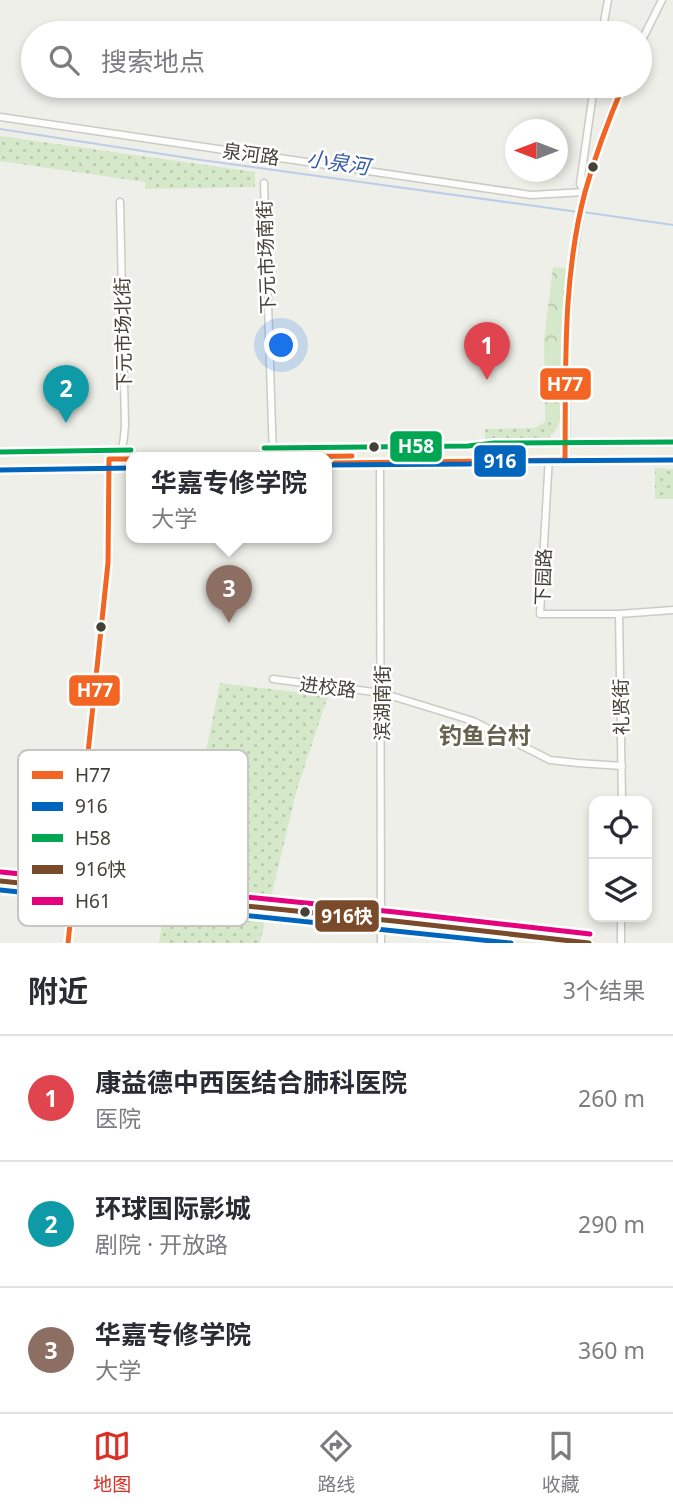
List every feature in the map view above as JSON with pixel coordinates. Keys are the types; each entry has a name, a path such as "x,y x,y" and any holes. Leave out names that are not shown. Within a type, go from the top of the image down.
{"main road":[{"path":"566,456 673,451"},
{"path":"332,456 494,452 673,458"},
{"path":"332,463 549,455"},
{"path":"0,468 126,460"},
{"path":"0,461 109,463 126,466"},
{"path":"0,881 18,883"},
{"path":"0,887 18,888"},
{"path":"248,910 536,943"},
{"path":"381,924 589,943"}],"street":[{"path":"604,21 608,0"},
{"path":"652,21 662,0"},
{"path":"584,195 580,184 592,98"},
{"path":"566,456 566,338 571,273 584,195 617,98"},
{"name":"泉河路","path":"0,117 531,195 584,195"},
{"name":"下元市场南街","path":"264,183 273,452"},
{"name":"下元市场北街","path":"109,463 120,453 125,425 120,202"},
{"name":"下园路","path":"549,455 540,614 619,614 673,610"},
{"name":"滨湖南街","path":"380,462 381,943"},
{"path":"88,750 108,563 109,463"},
{"name":"礼贤街","path":"619,614 622,796"},
{"name":"进校路","path":"273,679 382,693 473,721 550,760 622,766"},
{"path":"621,922 621,943"}],"green space":[{"path":"0,136 255,172 255,187 145,189 145,182 0,161"},
{"path":"553,267 568,269 562,327 560,421 545,422 544,339"},
{"path":"560,421 542,445 485,444 485,429 535,428 545,422"},
{"path":"655,468 673,469 673,499 655,499"},
{"path":"220,683 328,696 297,789 260,943 159,943 162,926 248,926 248,750 206,750"}],"waterway":[{"name":"小泉河","path":"0,129 201,160 578,212"},
{"name":"小泉河","path":"583,212 673,225"}],"transit line":[{"name":"H77","path":"335,463 565,460 567,325 572,258 585,192 618,98"},
{"name":"H58","path":"264,448 673,442"},
{"name":"H58","path":"0,452 131,450"},
{"name":"H77","path":"332,456 352,456"},
{"name":"H77","path":"88,750 108,563 109,459 126,459"},
{"name":"916","path":"332,465 673,460"},
{"name":"916","path":"0,470 126,468"},
{"name":"H61","path":"1,872 18,874"},
{"name":"916快","path":"0,881 18,883"},
{"name":"916","path":"0,890 18,892"},
{"name":"H61","path":"248,897 590,934"},
{"name":"916快","path":"248,906 589,943"},
{"name":"916","path":"248,916 511,943"},
{"name":"H77","path":"68,943 70,926"}],"place":[{"name":"康益德中西医结合肺科医院","path":"487,380"},
{"name":"环球国际影城","path":"66,423"},
{"name":"华嘉专修学院","path":"229,623"}],"district":[{"name":"钓鱼台村","path":"485,736"}]}
